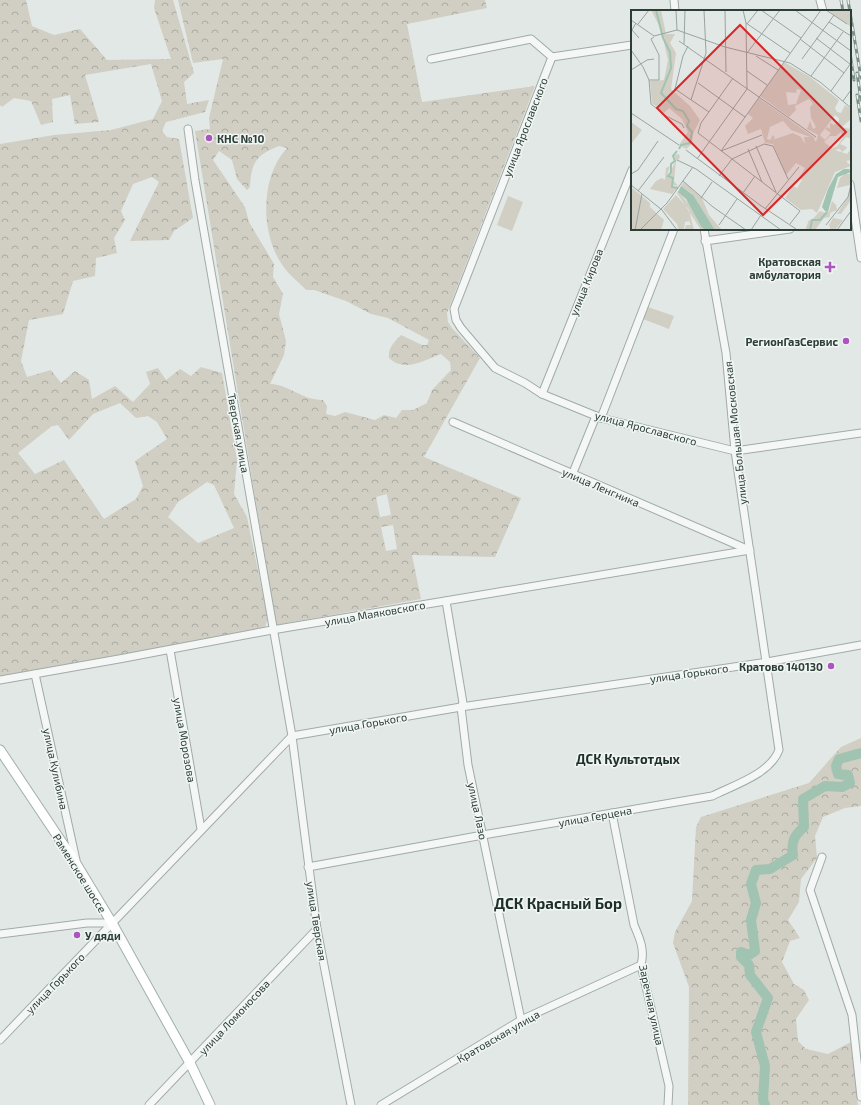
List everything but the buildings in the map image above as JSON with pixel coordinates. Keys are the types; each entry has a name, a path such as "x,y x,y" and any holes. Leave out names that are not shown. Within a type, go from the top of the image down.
{"main road":[{"name":"Раменское шоссе","path":"0,750 76,864 112,923 190,1063 210,1105"}],"street":[{"path":"674,0 675,10"},
{"path":"820,0 823,10"},
{"path":"431,59 531,39 552,57 631,45"},
{"name":"улица Ярославского","path":"552,57 454,309 456,320 461,328 490,364 542,394 599,417 735,451 861,433"},
{"name":"Тверская улица","path":"188,129 195,180 272,630 292,736"},
{"name":"улица Кирова","path":"542,394 631,172"},
{"path":"851,196 853,220 861,258"},
{"path":"572,475 599,417 674,230"},
{"name":"улица Большая Московская","path":"704,230 726,353 735,451 767,662"},
{"path":"705,241 783,230"},
{"name":"улица Ленгника","path":"453,422 572,475 750,550"},
{"name":"улица Маяковского","path":"0,680 170,650 272,630 750,550"},
{"name":"улица Лазо","path":"446,601 462,703 461,707 468,765 521,1020"},
{"name":"улица Горького","path":"0,1040 292,736 461,707 767,662 861,645"},
{"name":"улица Морозова","path":"170,650 201,830"},
{"name":"улица Герцена","path":"308,867 483,835 712,796 746,780 767,767 776,759 779,750 767,662"},
{"name":"улица Кулибина","path":"35,674 76,864"},
{"name":"улица Тверская","path":"292,736 317,929 351,1105"},
{"name":"Заречная улица","path":"612,813 634,926 641,941 644,955 641,965 669,1086 668,1105"},
{"path":"822,857 810,890 852,1015 861,1097"},
{"path":"0,934 87,923 112,923"},
{"name":"улица Ломоносова","path":"149,1105 317,929"},
{"name":"Кратовская улица","path":"381,1105 521,1020 641,965"}],"green space":[{"path":"0,0 26,0 32,26 54,35 80,29 107,60 171,59 154,8 155,0 173,0 194,73 184,82 187,104 209,100 205,112 166,122 162,131 167,137 179,139 193,218 174,231 169,240 130,241 159,182 152,177 133,184 121,211 125,220 114,238 117,253 96,258 95,276 73,281 63,314 29,320 21,361 27,377 51,370 61,383 75,371 89,380 92,399 115,386 133,402 150,384 146,372 158,368 166,380 180,369 191,376 201,367 222,373 237,460 234,494 247,517 268,619 264,629 0,676 0,144 54,135 111,130 153,119 162,101 151,64 85,75 99,122 75,124 70,95 52,99 53,122 41,125 31,101 14,98 2,107 0,105","holes":["120,403 136,418 148,416 157,422 167,439 135,461 143,486 136,499 104,519 64,460 35,474 18,453 52,426 58,425 69,440 93,414","207,482 214,485 234,528 198,543 168,517 178,502"]},
{"path":"178,0 485,0 487,8 407,24 422,102 535,86 447,313 448,322 452,328 480,358 424,457 521,498 495,557 412,555 421,599 276,625 195,131 210,129 209,118 223,59 193,63","holes":["279,146 287,148 278,160 272,174 266,206 270,238 275,253 285,269 306,290 314,290 346,301 371,314 388,318 429,340 427,345 422,345 401,335 389,351 389,358 401,365 415,364 441,354 450,362 451,370 432,390 427,403 413,410 402,410 396,418 384,415 375,420 345,412 335,416 326,414 327,406 323,400 308,398 284,387 270,384 284,355 286,341 279,314 283,294 273,277 274,264 249,222 245,207 213,160 219,151 232,160 237,179 247,190 250,187 252,172 256,161 271,149","387,494 391,515 380,517 376,497","393,525 397,549 386,551 381,527"]},
{"path":"508,196 523,202 512,231 497,225"},
{"path":"648,307 674,316 669,329 643,319"},
{"path":"861,738 861,806 845,808 823,817 815,836 817,858 801,879 799,902 788,920 800,938 790,941 782,962 794,984 804,990 809,1000 796,1019 798,1041 806,1049 828,1054 851,1042 858,1105 688,1105 689,987 673,943 675,932 692,901 696,827 701,817 809,783 841,747"}],"waterway":[{"path":"765,1105 763,1100 765,1066 756,1032 768,998 750,975 749,965 741,957 741,952 749,955 755,951 751,920 756,903 751,884 756,870 770,869 793,855 792,846 794,839 804,827 803,799 825,786 842,787 850,783 848,775 838,774 836,766 839,759 861,753"}],"railway":[{"path":"841,0 843,10"},
{"path":"848,0 850,10"},
{"path":"851,18 861,78"},
{"path":"851,60 854,80"},
{"path":"857,73 861,100"},
{"path":"857,95 861,121"}],"place":[{"name":"КНС №10","path":"209,138"},
{"name":"Кратовская амбулатория","path":"830,267"},
{"name":"РегионГазСервис","path":"846,341"},
{"name":"Кратово 140130","path":"831,666"},
{"name":"У дяди","path":"77,935"}],"district":[{"name":"ДСК Культотдых","path":"628,759"},
{"name":"ДСК Красный Бор","path":"558,903"}]}
